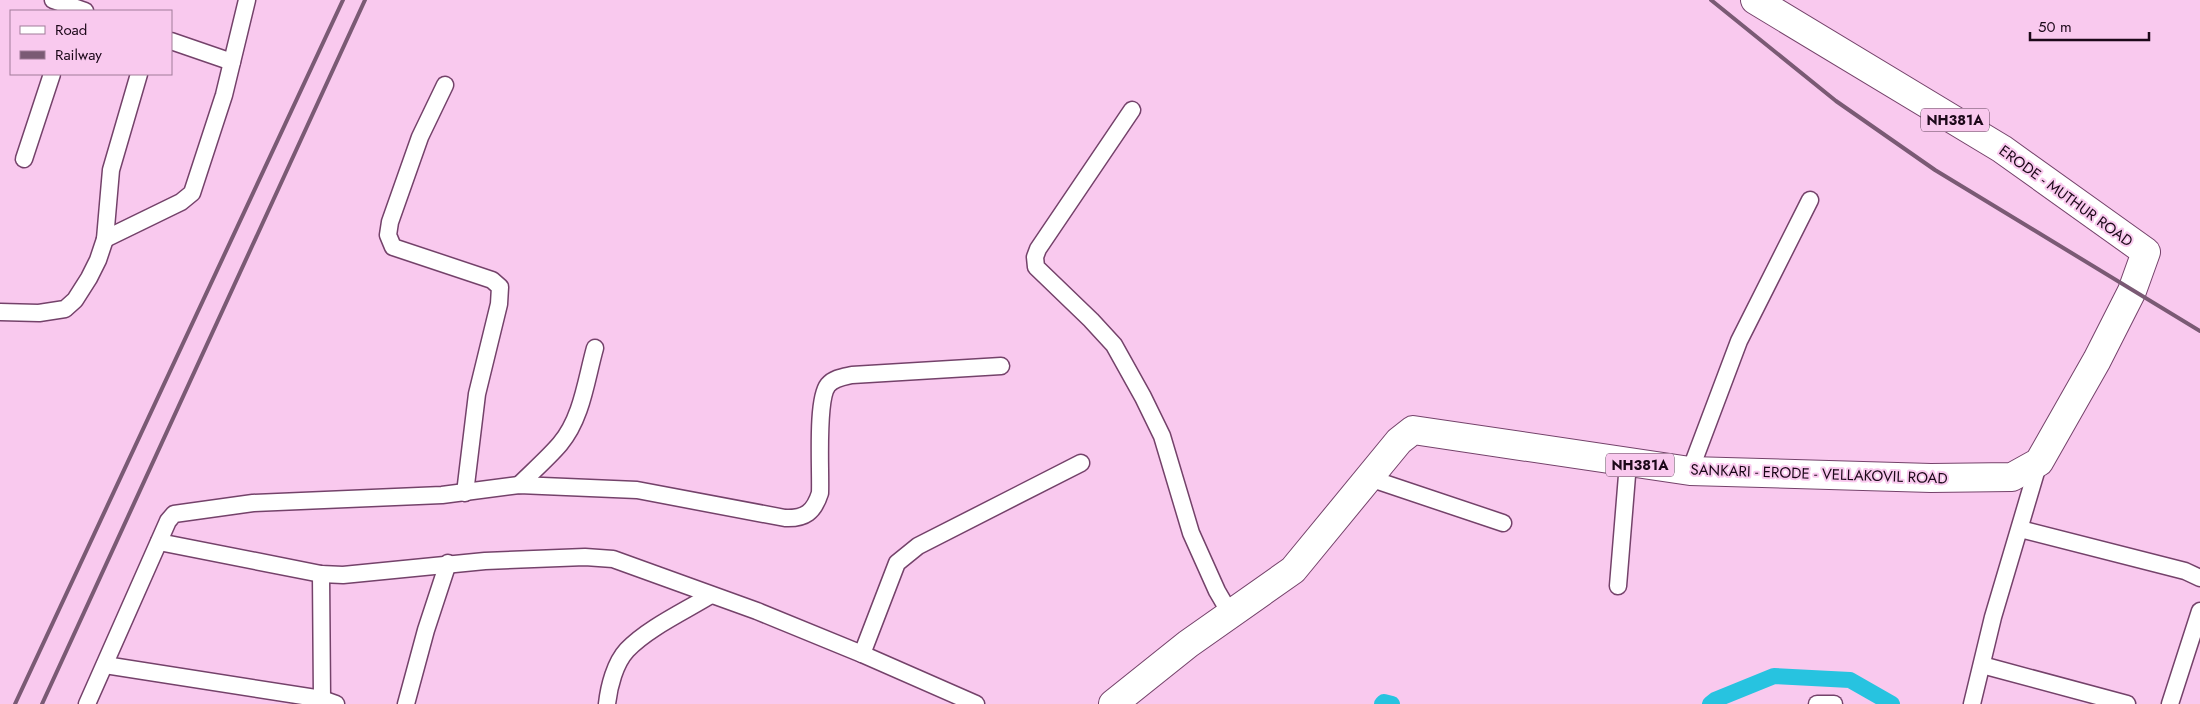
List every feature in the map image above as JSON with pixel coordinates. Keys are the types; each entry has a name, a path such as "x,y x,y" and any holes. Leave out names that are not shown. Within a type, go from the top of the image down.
{"highway":[{"name":"ERODE - MUTHUR ROAD","path":"1755,0 2002,149 2146,252 2132,291 2097,360 2039,462"},
{"name":"SANKARI - ERODE - VELLAKOVIL ROAD","path":"1113,704 1188,644 1232,615 1293,570 1399,441 1413,430 1690,471 1932,478 2012,477 2039,462"}],"street":[{"path":"53,0 77,10"},
{"path":"105,239 181,202 192,193 224,95 247,0"},
{"path":"172,41 232,62"},
{"path":"24,159 52,75"},
{"path":"0,312 51,312 70,305 92,272 105,239 111,170 139,75"},
{"path":"445,85 420,136 390,222 388,235 393,247 482,276 497,283 500,288 499,304 477,394 465,493"},
{"path":"1132,110 1038,249 1036,266 1092,320 1114,345 1162,436 1191,534 1217,591 1232,615"},
{"path":"1690,471 1739,341 1810,200"},
{"path":"519,485 560,443 569,431 576,417 594,348"},
{"path":"87,704 168,521 174,514 183,511 252,503 465,493 519,485 637,490 785,518 803,517 811,512 816,505 820,493 822,399 829,383 835,379 852,374 1001,366"},
{"path":"1972,704 1993,618 2039,462"},
{"path":"862,654 891,576 897,563 905,556 918,546 1082,463"},
{"path":"1618,586 1628,463"},
{"path":"1369,478 1503,523"},
{"path":"2020,529 2185,571 2200,578"},
{"path":"159,542 321,574 343,575 448,564 585,557 613,559 862,654 976,704"},
{"path":"406,704 426,630 448,564"},
{"path":"105,664 329,702 321,574"},
{"path":"607,704 615,672 627,650 655,629 711,595"},
{"path":"2170,704 2200,611"},
{"path":"1982,664 2127,704"},
{"path":"1817,704 1834,704"}],"waterway":[{"path":"1710,704 1715,700 1774,676 1850,680 1892,704"},
{"path":"1382,704 1384,702 1392,704"}],"railway":[{"path":"15,704 343,0"},
{"path":"42,704 365,0"},
{"path":"1711,0 1836,101 1935,170 2200,331"}]}
